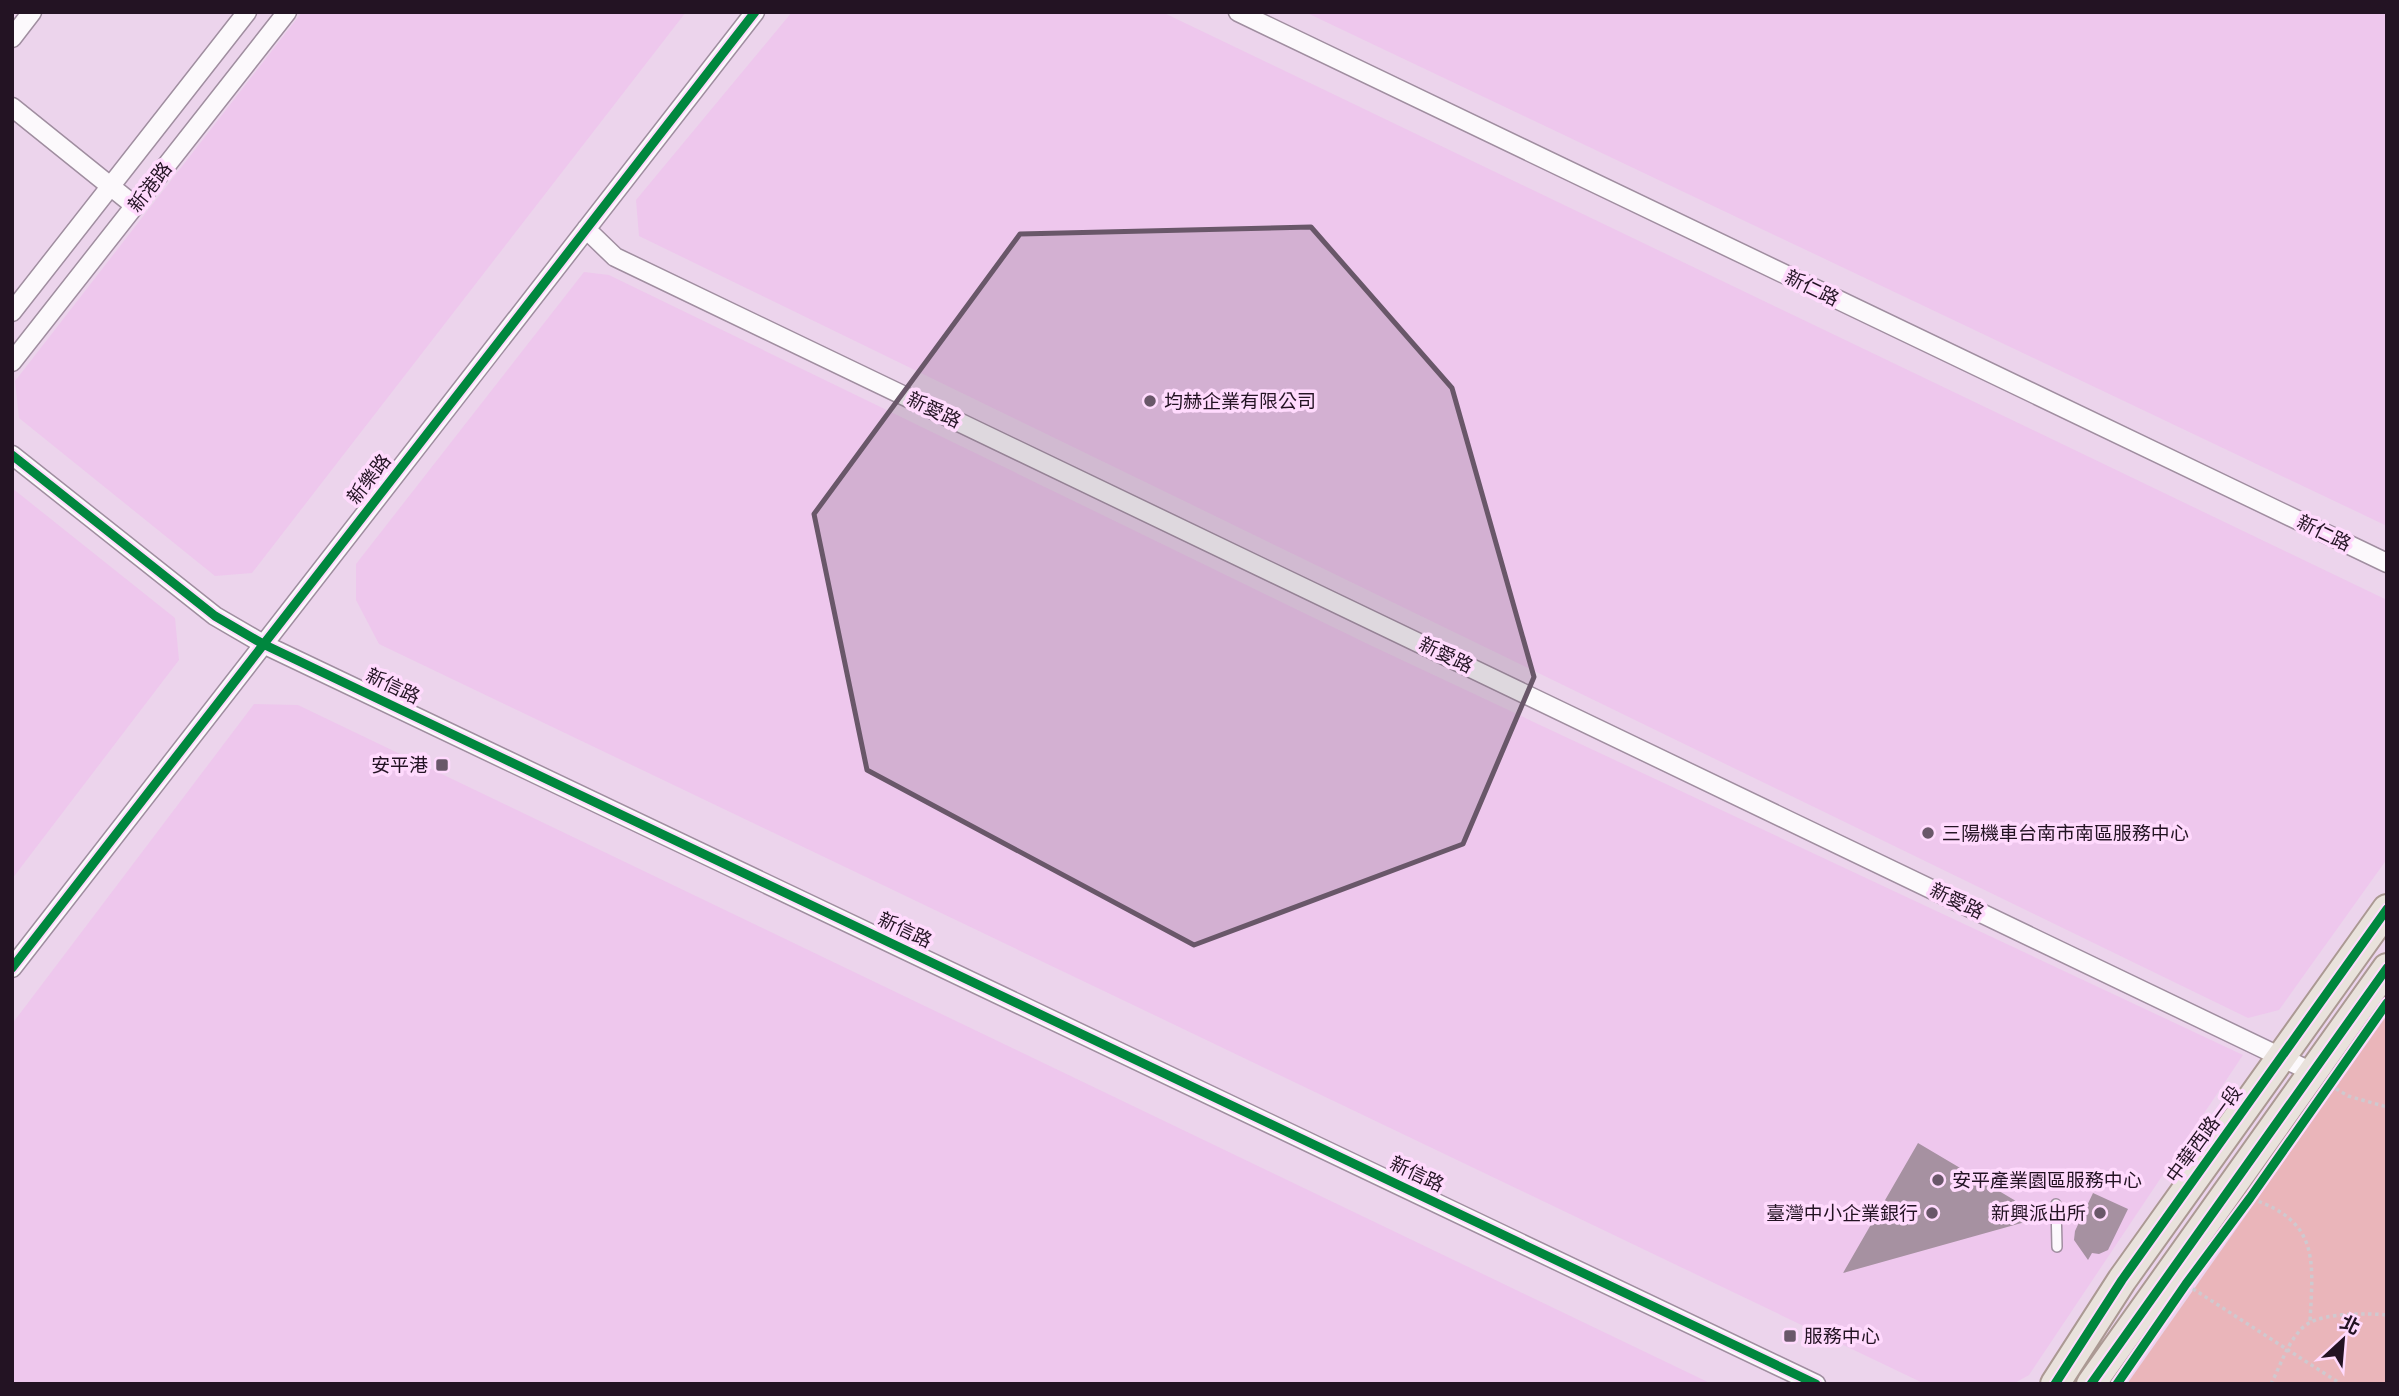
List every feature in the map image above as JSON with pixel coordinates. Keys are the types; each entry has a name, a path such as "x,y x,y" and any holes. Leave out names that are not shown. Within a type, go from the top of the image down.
{"main road":[{"name":"中華西路一段","path":"2055,1384 2122,1280 2387,909"},
{"path":"2091,1384 2324,1081 2387,968"}],"street":[{"path":"12,38 33,12"},
{"name":"新港路","path":"12,312 247,12"},
{"name":"新港路","path":"12,362 287,12"},
{"name":"新樂路","path":"12,968 755,12"},
{"name":"新仁路","path":"1238,12 2387,563"},
{"path":"12,107 135,206"},
{"name":"新愛路","path":"586,229 615,257 2282,1057 2324,1081"},
{"name":"新信路","path":"12,455 215,616 263,644 1816,1384"}],"lane":[{"path":"2056,1205 2057,1247"}],"path":[{"path":"2324,1081 2348,1096 2387,1107"},
{"path":"2242,1209 2257,1188"},
{"path":"2250,1198 2283,1212 2306,1237 2313,1275 2310,1322"},
{"path":"2178,1294 2194,1273"},
{"path":"2186,1284 2341,1384"},
{"path":"2271,1384 2299,1332 2310,1322 2351,1314 2387,1315"}],"highlighted area":[{"path":"1311,227 1452,388 1534,677 1463,844 1194,945 867,770 814,514 1020,234"}],"shaded area":[{"path":"302,12 686,12 252,573 215,576 19,418 15,381"},
{"path":"792,12 1162,12 2387,600 2387,859 2279,1010 2248,1018 639,236 636,200"},
{"path":"1305,12 2387,12 2387,526"},
{"path":"584,272 609,275 1372,646 2243,1055 2029,1375 2013,1384 1925,1384 379,644 356,600 356,564"},
{"path":"12,488 175,618 179,660 12,879"},
{"path":"254,704 298,705 1712,1384 12,1384 12,1024"},
{"path":"2387,1015 2387,1384 2127,1384"}],"building":[{"name":"安平產業園區服務中心","path":"1918,1143 2043,1217 1843,1273"},
{"path":"2093,1193 2128,1209 2108,1250 2099,1254 2092,1253 2088,1260 2074,1240 2075,1231"}],"cycle path":[{"path":"12,968 755,12"},
{"path":"12,455 215,616 263,644 1816,1384"},
{"path":"2055,1384 2122,1280 2387,909"},
{"path":"2091,1384 2387,968"},
{"path":"2117,1384 2387,1003"}],"place":[{"name":"均赫企業有限公司","path":"1150,401"},
{"name":"安平港","path":"442,765"},
{"name":"三陽機車台南市南區服務中心","path":"1928,833"},
{"name":"安平產業園區服務中心","path":"1938,1180"},
{"name":"臺灣中小企業銀行","path":"1932,1213"},
{"name":"新興派出所","path":"2100,1213"},
{"name":"服務中心","path":"1790,1336"}]}
